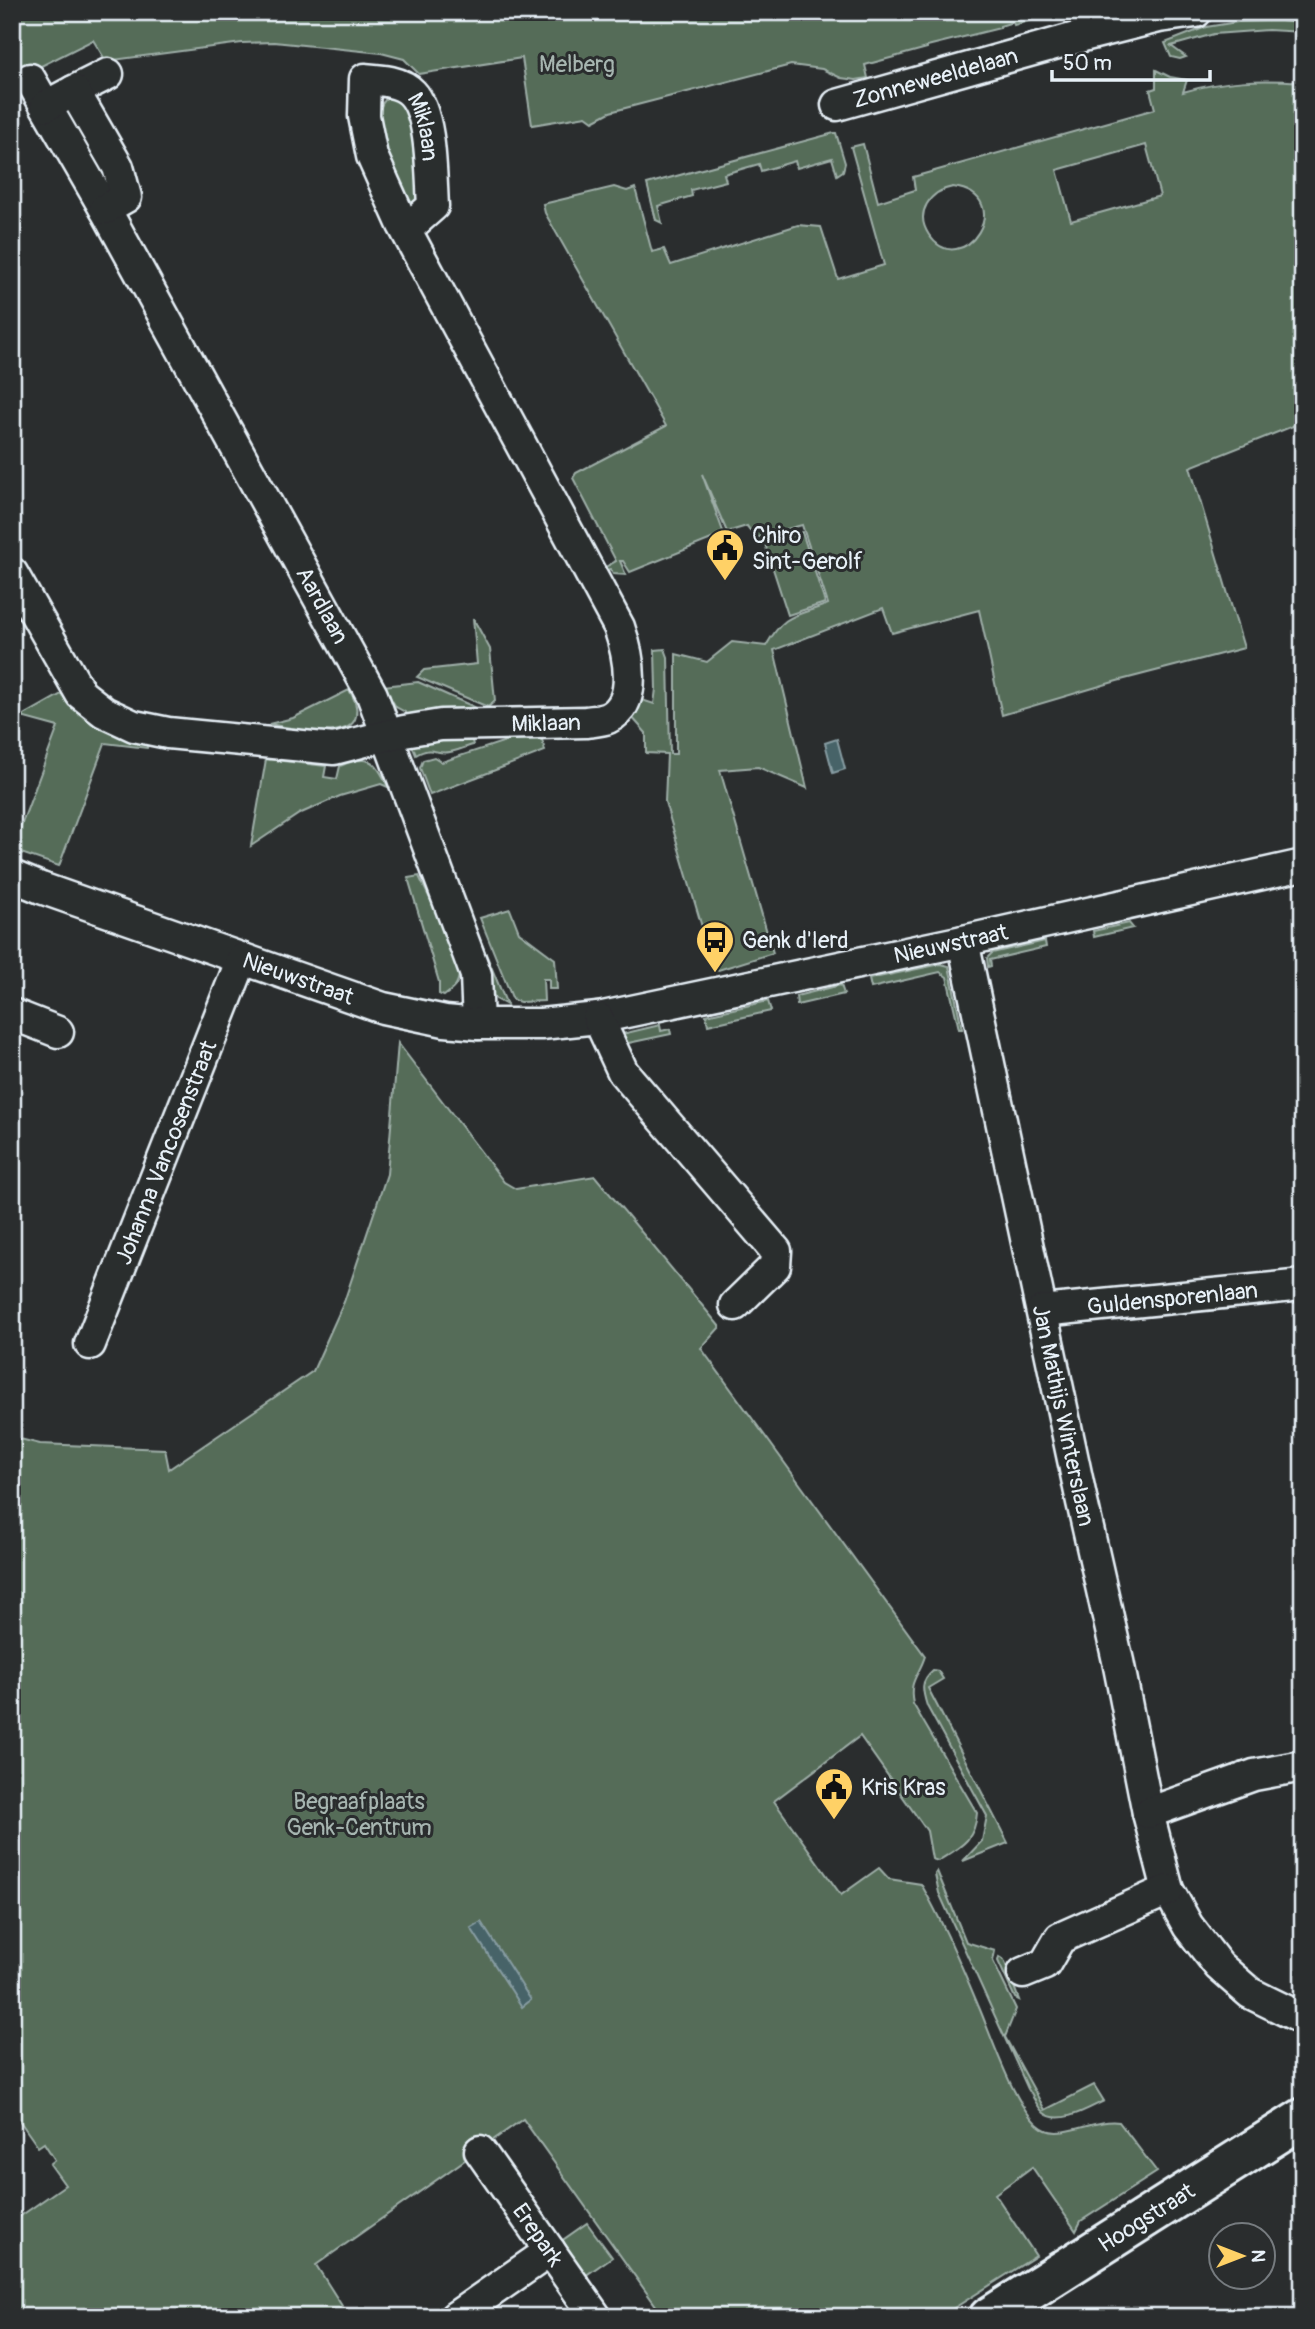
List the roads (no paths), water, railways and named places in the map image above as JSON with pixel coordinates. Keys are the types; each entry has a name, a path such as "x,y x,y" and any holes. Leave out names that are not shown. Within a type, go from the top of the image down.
{"main road":[{"name":"Hoogstraat","path":"989,2317 1303,2118"}],"street":[{"name":"Zonneweeldelaan","path":"837,105 1083,36 1159,17 1196,12"},
{"path":"46,106 108,74"},
{"name":"Aardlaan","path":"30,79 106,209 372,695 476,975 478,1024"},
{"path":"74,91 118,167 126,197 106,209"},
{"name":"Miklaan","path":"12,573 81,694 104,712 134,726 168,733 334,750 386,735 442,725 586,722 608,718 624,704 629,680 627,650 619,627 403,225"},
{"name":"Nieuwstraat","path":"15,884 383,1008 445,1021 541,1024 598,1018 963,942 1303,865"},
{"name":"Jan Mathijs Winterslaan","path":"963,942 1118,1661 1148,1813 1168,1890 1188,1926 1219,1966 1250,1993 1303,2019"},
{"name":"Johanna Vancosenstraat","path":"90,1345 242,959"},
{"path":"12,1014 58,1032"},
{"path":"598,1018 622,1072 776,1251 775,1266 735,1305"},
{"name":"Guldensporenlaan","path":"1042,1311 1303,1284"},
{"path":"1148,1813 1254,1775 1303,1766"},
{"path":"1023,1973 1045,1964 1060,1938 1168,1890"},
{"name":"Erepark","path":"480,2151 596,2317"},
{"path":"455,2317 550,2251"}],"water":[{"path":"837,739 845,769 833,773 825,743"},
{"path":"481,1922 531,2000 522,2007 471,1928"}],"place":[{"name":"Chiro Sint-Gerolf","path":"725,582"},
{"name":"Genk d'Ierd","path":"715,974"},
{"name":"Kris Kras","path":"834,1821"}],"park label":[{"name":"Melberg","path":"577,64"},
{"name":"Begraafplaats Genk-Centrum","path":"359,1814"}]}
